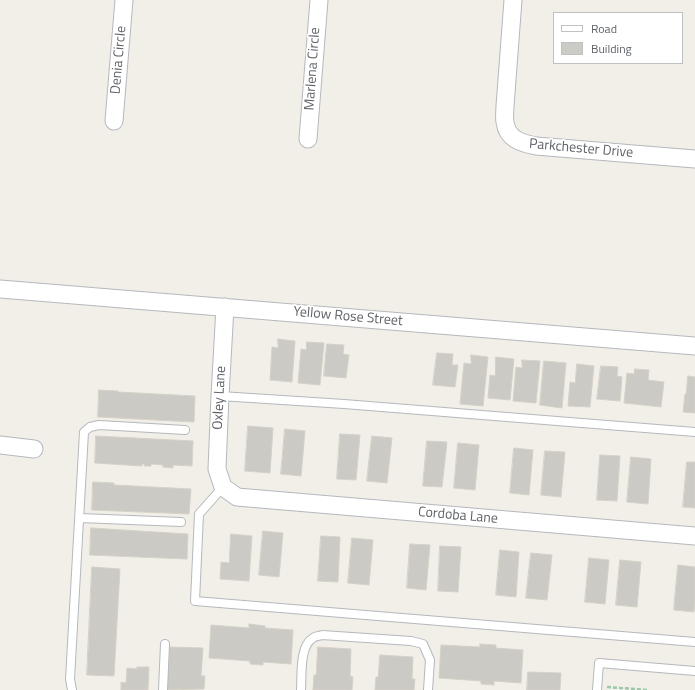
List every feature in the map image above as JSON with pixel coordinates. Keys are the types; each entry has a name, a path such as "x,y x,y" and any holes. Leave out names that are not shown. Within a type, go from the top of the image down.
{"street":[{"name":"Denia Circle","path":"114,121 124,0"},
{"name":"Marlena Circle","path":"308,139 319,0"},
{"name":"Parkchester Drive","path":"513,0 505,106 505,123 510,136 521,143 536,146 695,159"},
{"name":"Yellow Rose Street","path":"0,289 695,346"},
{"name":"Oxley Lane","path":"223,487 217,469 225,307"},
{"path":"0,445 34,448"},
{"name":"Cordoba Lane","path":"223,487 237,497 695,536"}],"lane":[{"path":"220,396 344,404 695,432"},
{"path":"72,690 70,679 84,432 90,427 99,425 185,430"},
{"path":"223,487 199,514 195,601 695,642"},
{"path":"80,518 182,522"},
{"path":"301,690 304,652 308,643 313,638 322,635 411,641 423,644 430,660 428,690"},
{"path":"163,690 165,644"},
{"path":"597,690 599,662 695,671"}],"path":[{"path":"606,690 606,687 648,690"}],"building":[{"path":"278,339 295,341 292,382 270,380 272,347 278,348"},
{"path":"307,342 324,343 320,385 298,383 301,349 306,350"},
{"path":"327,344 344,345 343,354 349,355 346,378 324,376"},
{"path":"437,353 453,354 452,365 458,365 455,387 433,385"},
{"path":"471,355 488,357 483,406 460,404 464,363 471,364"},
{"path":"496,357 514,359 510,400 488,398 490,375 495,376"},
{"path":"522,360 540,361 536,403 513,401 516,367 522,368"},
{"path":"544,361 566,363 562,408 540,405"},
{"path":"577,364 594,366 590,407 568,406 570,382 575,383"},
{"path":"601,366 618,367 617,376 622,377 620,401 597,399"},
{"path":"635,369 649,370 648,380 664,382 661,407 624,403 627,373 634,374"},
{"path":"688,376 695,377 695,413 683,412"},
{"path":"99,390 195,396 194,422 98,417"},
{"path":"248,426 273,428 270,473 245,471"},
{"path":"285,429 305,431 301,476 281,474"},
{"path":"340,434 360,435 356,480 337,479"},
{"path":"96,436 193,441 192,466 173,465 173,468 151,464 151,466 144,466 145,464 142,464 142,466 95,463"},
{"path":"372,436 392,438 387,483 367,481"},
{"path":"427,441 447,442 442,487 423,486"},
{"path":"458,443 479,445 475,490 454,488"},
{"path":"514,448 533,450 529,495 510,493"},
{"path":"545,451 565,452 561,497 541,495"},
{"path":"600,455 620,456 617,501 597,500"},
{"path":"631,457 651,459 648,504 627,502"},
{"path":"687,462 695,462 695,508 683,507"},
{"path":"93,482 114,483 114,485 191,489 189,514 92,510"},
{"path":"91,528 188,534 187,559 90,555"},
{"path":"263,531 283,533 279,577 259,575"},
{"path":"231,534 252,536 249,581 220,579 221,562 229,563"},
{"path":"321,536 340,537 338,582 318,581"},
{"path":"352,538 373,540 369,585 348,583"},
{"path":"410,544 430,545 426,590 407,588"},
{"path":"440,546 461,547 458,592 438,591"},
{"path":"500,550 519,552 516,597 496,595"},
{"path":"531,553 552,555 547,600 526,598"},
{"path":"589,558 609,560 605,604 585,602"},
{"path":"620,560 641,562 637,607 616,605"},
{"path":"678,565 695,567 694,612 674,610"},
{"path":"92,567 120,569 114,676 87,675"},
{"path":"249,624 265,626 265,628 293,630 291,664 263,662 263,665 250,664 250,661 209,658 211,625 249,628"},
{"path":"480,644 496,645 496,648 523,650 521,683 494,681 494,685 481,684 481,681 439,678 441,645 480,647"},
{"path":"170,647 203,648 201,676 205,676 204,689 164,690 165,674 168,674"},
{"path":"318,647 351,649 350,676 353,677 352,690 313,690 314,675 316,675"},
{"path":"380,655 413,657 412,679 415,679 414,690 375,690"},
{"path":"137,667 149,667 148,690 121,690 121,682 126,683 127,668 137,669"},
{"path":"528,672 561,673 560,690 527,690"}]}
